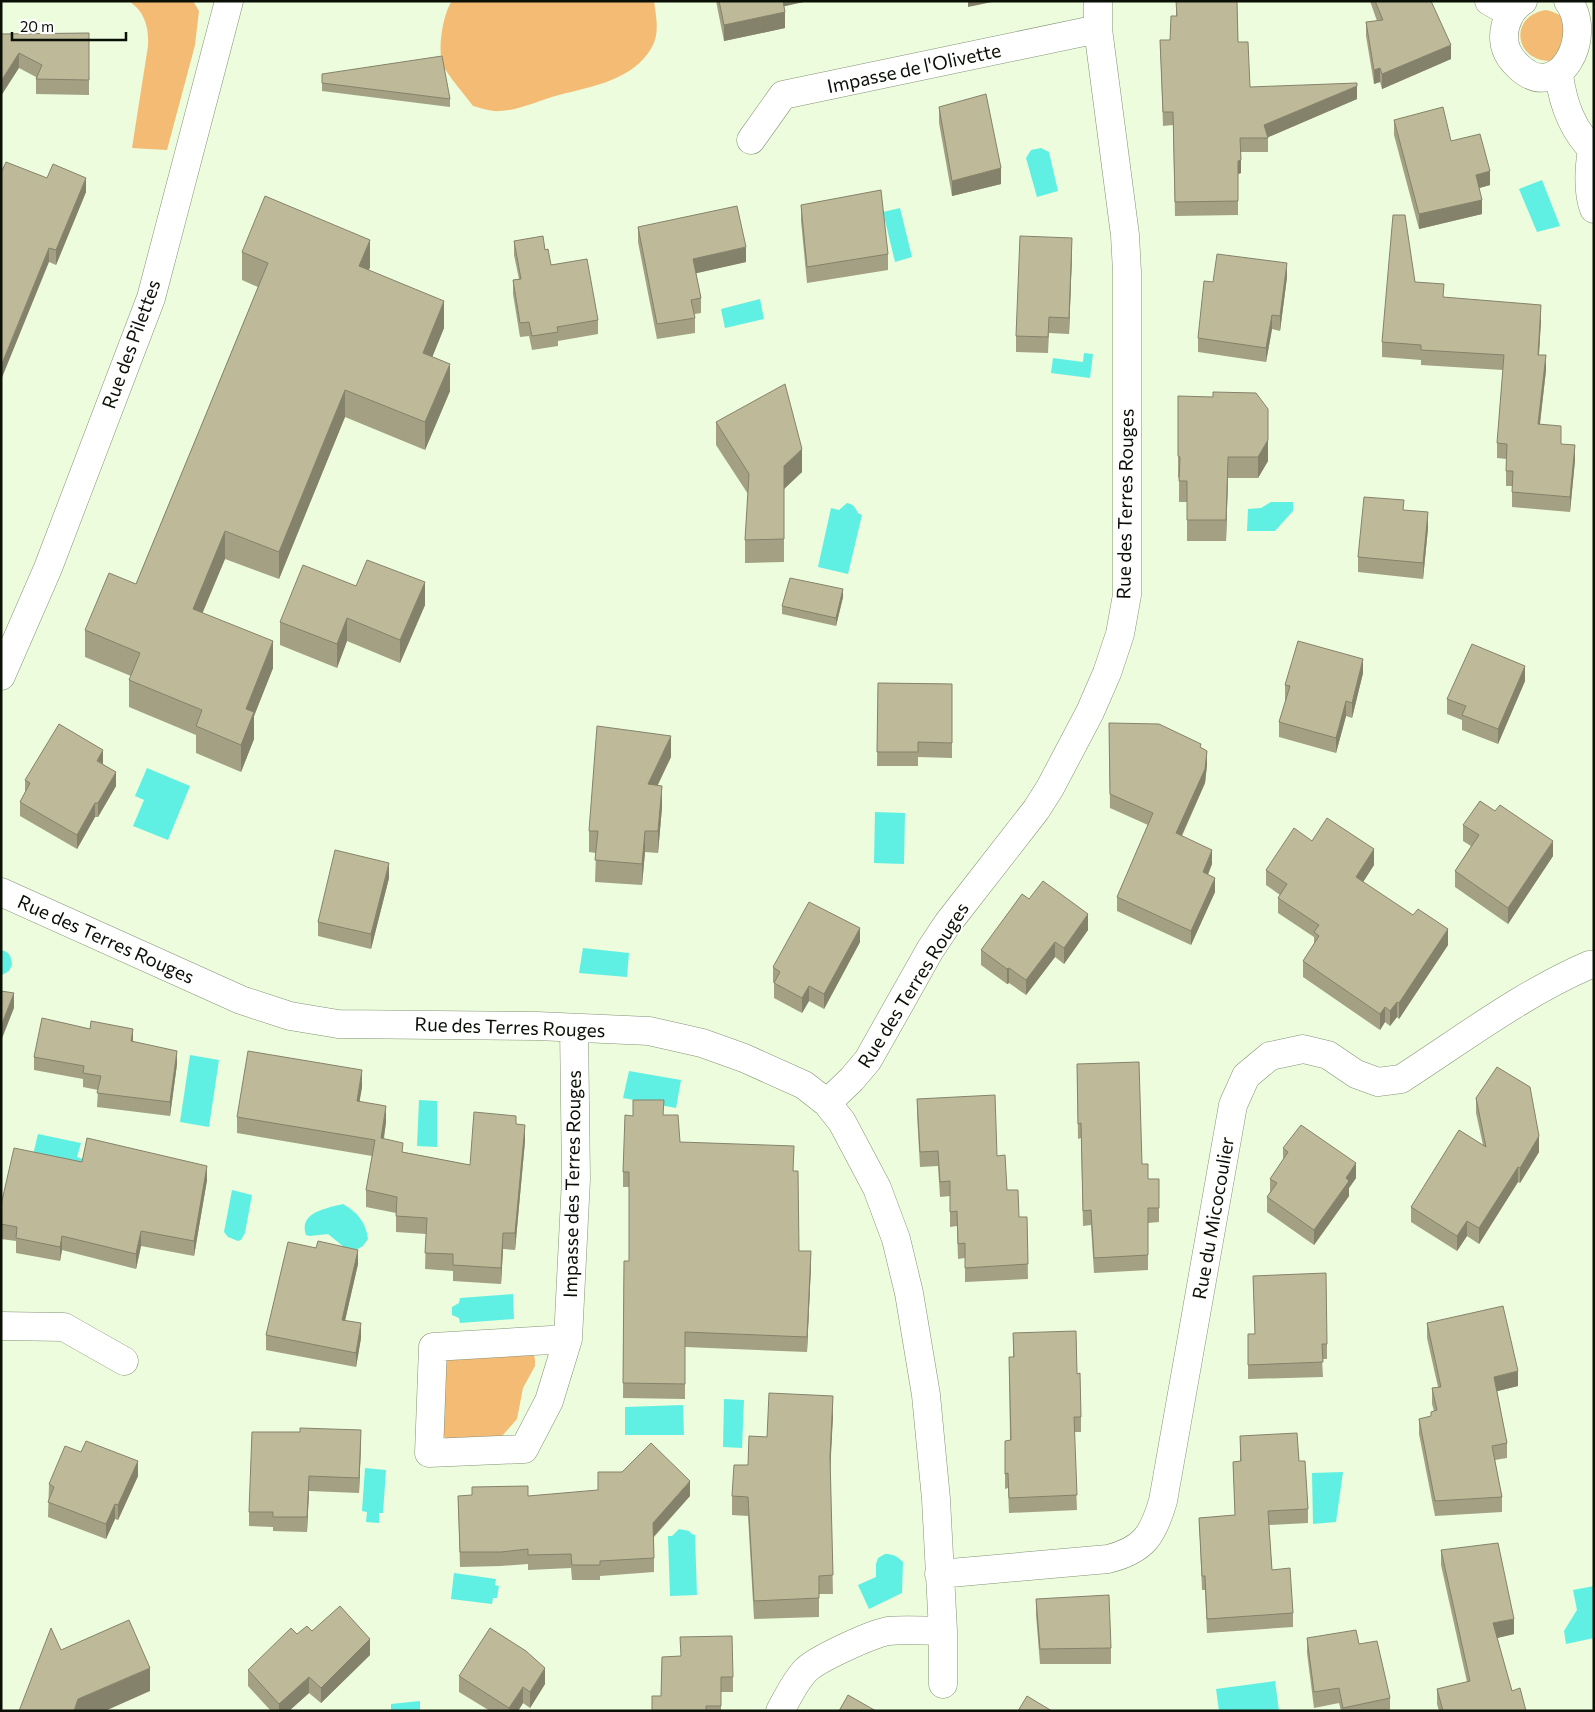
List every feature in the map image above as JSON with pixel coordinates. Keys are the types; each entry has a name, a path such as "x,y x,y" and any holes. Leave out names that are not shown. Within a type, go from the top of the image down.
{"street":[{"name":"Rue des Pilettes","path":"1,676 48,568 151,298 229,1"},
{"name":"Rue des Terres Rouges","path":"1,892 241,1000 290,1016 338,1024 537,1026 649,1031 702,1043 744,1058 804,1085 827,1103 852,1079 868,1060 930,950 948,922 1036,810 1050,788 1090,712 1107,673 1120,634 1126,595 1127,272 1125,234 1098,29 1098,1"},
{"path":"1507,5 1504,38 1506,50 1513,62 1522,70 1534,76 1546,78 1559,75 1570,69 1579,60 1585,49 1587,36 1585,23 1580,12 1568,1"},
{"name":"Impasse de l'Olivette","path":"751,140 783,95 1098,29"},
{"path":"1559,75 1562,98 1575,129 1593,150 1589,170 1594,209"},
{"name":"Rue du Micocoulier","path":"939,1574 1108,1560 1125,1555 1140,1546 1151,1532 1163,1501 1233,1105 1246,1076 1270,1056 1303,1049 1328,1055 1356,1074 1378,1082 1401,1079 1535,991 1563,976 1589,965 1594,965"},
{"name":"Impasse des Terres Rouges","path":"568,1339 433,1347 429,1453 524,1449 548,1401 568,1339 576,1179 574,1028"},
{"path":"827,1103 846,1130 877,1188 896,1239 905,1275 926,1395 936,1499 943,1632 943,1684"},
{"path":"1,1326 64,1327 124,1361"},
{"path":"780,1711 794,1684 806,1670 822,1658 888,1631 943,1632"}],"shaded area":[{"path":"129,1 193,1 199,11 195,45 167,150 132,148 148,39 147,26 142,15"},
{"path":"452,1 654,1 657,24 656,36 652,47 644,58 634,67 611,80 515,109 490,110 473,106 443,65 441,59 442,32 446,14"},
{"path":"1546,10 1556,13 1562,18 1572,33 1552,61 1539,59 1530,54 1523,47 1520,38 1521,29 1526,21 1534,14"},
{"path":"533,1353 535,1366 523,1388 517,1419 495,1444 446,1439 440,1431 443,1364 449,1358"}],"water":[{"path":"1041,148 1049,152 1058,191 1037,197 1026,158 1031,150"},
{"path":"1542,180 1560,226 1537,232 1519,189"},
{"path":"900,208 912,257 895,262 883,212"},
{"path":"760,299 764,319 725,328 721,309"},
{"path":"1084,353 1093,354 1090,378 1051,373 1053,358 1083,362"},
{"path":"1271,502 1293,502 1293,511 1275,531 1247,531 1248,509 1261,508"},
{"path":"847,503 853,505 858,513 862,515 848,574 818,567 831,508 839,510"},
{"path":"147,768 190,786 168,840 133,826 144,800 135,796"},
{"path":"875,812 905,813 904,864 874,863"},
{"path":"583,948 629,953 627,977 579,973"},
{"path":"1,950 10,955 12,965 9,971 2,975"},
{"path":"190,1055 219,1060 209,1127 180,1122"},
{"path":"629,1071 681,1080 676,1108 623,1098"},
{"path":"419,1100 437,1101 437,1147 417,1146"},
{"path":"38,1134 81,1143 77,1157 86,1160 85,1165 33,1155"},
{"path":"232,1190 252,1195 245,1233 241,1240 238,1241 228,1237 224,1232"},
{"path":"343,1204 357,1214 365,1227 368,1239 363,1246 356,1250 344,1247 328,1234 306,1235 306,1221 310,1216 316,1212"},
{"path":"513,1294 514,1319 460,1323 459,1318 452,1315 452,1307 459,1303 460,1298"},
{"path":"724,1399 744,1400 742,1448 723,1447"},
{"path":"683,1405 684,1435 625,1435 625,1407"},
{"path":"365,1468 386,1470 383,1513 379,1513 379,1523 366,1522 367,1512 362,1511"},
{"path":"1343,1472 1336,1522 1313,1524 1312,1473"},
{"path":"679,1529 689,1531 695,1535 697,1595 670,1596 668,1536 672,1536"},
{"path":"885,1554 895,1556 903,1562 902,1593 869,1609 858,1585 876,1577 878,1558"},
{"path":"454,1573 496,1579 495,1585 499,1586 497,1598 493,1598 492,1604 451,1599"},
{"path":"1594,1586 1594,1638 1566,1644 1564,1631 1577,1610 1573,1590"},
{"path":"1275,1681 1279,1711 1219,1711 1216,1689"},
{"path":"420,1701 420,1711 391,1711 391,1704"}],"building":[{"path":"719,1 783,1 785,12 724,25"},
{"path":"1176,1 1237,1 1238,42 1248,42 1250,87 1357,83 1357,86 1264,125 1268,138 1240,138 1241,160 1238,161 1238,201 1175,202 1173,112 1163,112 1160,40 1170,40 1171,16 1177,16"},
{"path":"1375,1 1431,1 1451,45 1382,74 1380,68 1374,70 1366,22 1383,20"},
{"path":"89,33 89,80 36,79 42,65 19,53 1,81 1,34"},
{"path":"442,56 450,99 322,83 322,74"},
{"path":"986,94 1001,168 952,181 939,107"},
{"path":"1443,107 1451,141 1480,134 1490,171 1476,175 1482,200 1419,214 1394,120"},
{"path":"6,162 47,178 53,164 86,178 56,250 49,248 1,366 1,173"},
{"path":"881,190 888,254 807,267 801,205"},
{"path":"265,196 370,240 359,266 444,301 423,353 450,364 425,422 345,390 279,552 225,531 193,609 273,641 246,709 254,712 241,745 196,726 202,710 129,680 140,653 85,630 109,573 136,584 268,263 242,252"},
{"path":"737,206 746,247 693,259 701,298 691,300 695,318 657,324 638,227"},
{"path":"1393,215 1405,215 1415,282 1444,284 1443,297 1541,305 1538,355 1546,355 1538,424 1561,426 1561,444 1575,445 1570,497 1512,492 1513,471 1506,471 1507,444 1497,443 1504,355 1421,350 1421,345 1382,342"},
{"path":"543,236 545,250 548,249 551,265 587,259 598,320 557,327 558,332 532,336 529,322 520,323 513,280 521,279 514,241"},
{"path":"1020,236 1072,238 1069,318 1049,317 1048,337 1016,336"},
{"path":"1217,254 1287,263 1280,316 1272,315 1266,348 1198,338 1204,281 1213,282"},
{"path":"785,384 802,449 784,466 784,539 745,540 749,474 716,422"},
{"path":"1213,392 1256,393 1268,409 1268,440 1258,457 1228,457 1226,520 1187,520 1187,481 1179,481 1178,396 1213,397"},
{"path":"1364,497 1404,500 1403,510 1428,512 1423,563 1358,557"},
{"path":"367,560 425,582 400,640 347,618 337,644 280,622 303,565 356,586"},
{"path":"790,578 843,589 836,618 782,606"},
{"path":"1298,641 1363,659 1352,703 1346,701 1336,738 1279,722 1290,686 1285,685"},
{"path":"1472,644 1525,666 1498,729 1462,715 1466,706 1447,699"},
{"path":"878,683 952,684 952,743 918,742 918,752 877,752"},
{"path":"1109,723 1159,724 1201,744 1200,747 1207,751 1205,769 1176,833 1212,850 1203,872 1215,878 1191,931 1117,897 1153,813 1110,794"},
{"path":"59,724 103,750 97,761 116,772 98,803 95,803 77,835 20,802 30,783 25,780"},
{"path":"597,726 671,736 648,784 662,786 658,831 645,831 642,864 595,860 598,831 589,831"},
{"path":"1480,801 1495,811 1500,805 1553,841 1508,908 1455,871 1479,835 1463,825"},
{"path":"1327,818 1374,849 1356,877 1413,915 1418,909 1448,929 1399,1003 1397,1002 1390,1011 1385,1007 1380,1014 1303,961 1319,936 1314,932 1319,925 1278,898 1287,884 1266,870 1294,828 1312,841"},
{"path":"335,850 389,863 371,934 318,922"},
{"path":"1043,881 1088,914 1064,948 1055,942 1026,980 981,950 1022,894 1029,899"},
{"path":"809,902 860,928 824,994 809,986 802,998 774,983 780,972 773,967"},
{"path":"1,991 14,993 1,1026"},
{"path":"42,1018 90,1029 91,1021 133,1029 131,1041 177,1051 170,1102 97,1093 101,1076 83,1073 84,1066 34,1057"},
{"path":"248,1051 362,1070 357,1101 386,1106 381,1138 403,1143 402,1152 470,1165 474,1112 516,1116 516,1124 525,1125 515,1233 503,1233 501,1268 453,1265 453,1254 425,1253 427,1218 396,1216 397,1197 366,1190 375,1140 237,1117"},
{"path":"1139,1062 1142,1164 1148,1164 1148,1179 1159,1179 1159,1208 1148,1208 1148,1255 1094,1258 1091,1210 1083,1211 1081,1123 1078,1124 1077,1064"},
{"path":"1497,1067 1530,1087 1539,1136 1520,1168 1518,1167 1479,1228 1467,1221 1457,1236 1411,1207 1459,1130 1486,1147 1476,1098"},
{"path":"995,1095 997,1156 1005,1155 1007,1190 1018,1190 1019,1217 1027,1217 1028,1264 965,1268 965,1243 958,1244 957,1211 950,1212 950,1181 940,1182 938,1151 920,1152 917,1099"},
{"path":"633,1100 664,1100 663,1115 678,1115 680,1142 794,1146 793,1171 798,1171 799,1251 811,1251 807,1337 685,1332 685,1384 623,1383 624,1261 629,1261 629,1172 623,1172 625,1115 633,1116"},
{"path":"1301,1125 1356,1163 1346,1178 1349,1181 1314,1230 1267,1197 1277,1183 1270,1179 1288,1152 1283,1148"},
{"path":"87,1138 207,1166 194,1241 141,1231 136,1254 62,1236 60,1247 16,1238 17,1227 1,1224 1,1205 14,1148 82,1162"},
{"path":"318,1241 358,1250 342,1320 361,1323 356,1353 266,1335 288,1242 316,1248"},
{"path":"1326,1273 1327,1344 1322,1344 1323,1362 1248,1365 1248,1334 1255,1334 1253,1276"},
{"path":"1503,1306 1518,1371 1494,1377 1507,1443 1492,1446 1502,1497 1435,1501 1419,1419 1431,1416 1431,1412 1437,1410 1432,1388 1441,1387 1427,1323"},
{"path":"1076,1331 1077,1374 1080,1373 1081,1417 1074,1417 1077,1495 1009,1498 1008,1473 1005,1474 1005,1441 1011,1440 1009,1357 1014,1357 1013,1333"},
{"path":"769,1393 833,1396 830,1457 833,1575 819,1576 819,1598 754,1601 748,1497 732,1496 734,1465 748,1465 749,1436 767,1437"},
{"path":"300,1428 361,1430 359,1478 309,1476 307,1517 273,1517 273,1512 249,1512 252,1432 300,1432"},
{"path":"1297,1433 1299,1461 1305,1461 1308,1509 1268,1511 1272,1570 1290,1568 1293,1613 1207,1619 1205,1576 1202,1576 1199,1518 1235,1515 1233,1462 1241,1461 1240,1436"},
{"path":"86,1441 138,1461 118,1505 115,1504 106,1524 48,1502 54,1487 49,1484 65,1446 81,1452"},
{"path":"651,1443 690,1481 653,1523 654,1558 600,1561 600,1565 572,1565 571,1554 528,1555 528,1549 501,1552 460,1552 458,1496 472,1495 472,1487 528,1486 528,1496 598,1490 598,1472 622,1472"},
{"path":"1498,1543 1514,1619 1493,1623 1512,1691 1520,1688 1526,1711 1443,1711 1437,1689 1470,1681 1441,1550"},
{"path":"1109,1595 1111,1648 1040,1649 1036,1599"},
{"path":"340,1606 370,1639 321,1688 309,1677 279,1704 248,1670 291,1628 297,1634 307,1626 312,1631"},
{"path":"129,1620 150,1668 78,1699 74,1711 19,1711 51,1628 61,1650"},
{"path":"490,1628 526,1651 545,1668 530,1692 523,1687 509,1708 459,1676"},
{"path":"1356,1630 1359,1644 1377,1641 1390,1698 1343,1708 1339,1688 1314,1692 1307,1638"},
{"path":"732,1636 733,1677 721,1677 721,1706 706,1706 706,1711 652,1711 652,1696 661,1696 662,1657 681,1656 680,1637"},
{"path":"848,1695 876,1711 839,1711"},
{"path":"1027,1696 1052,1711 1018,1711"}]}
